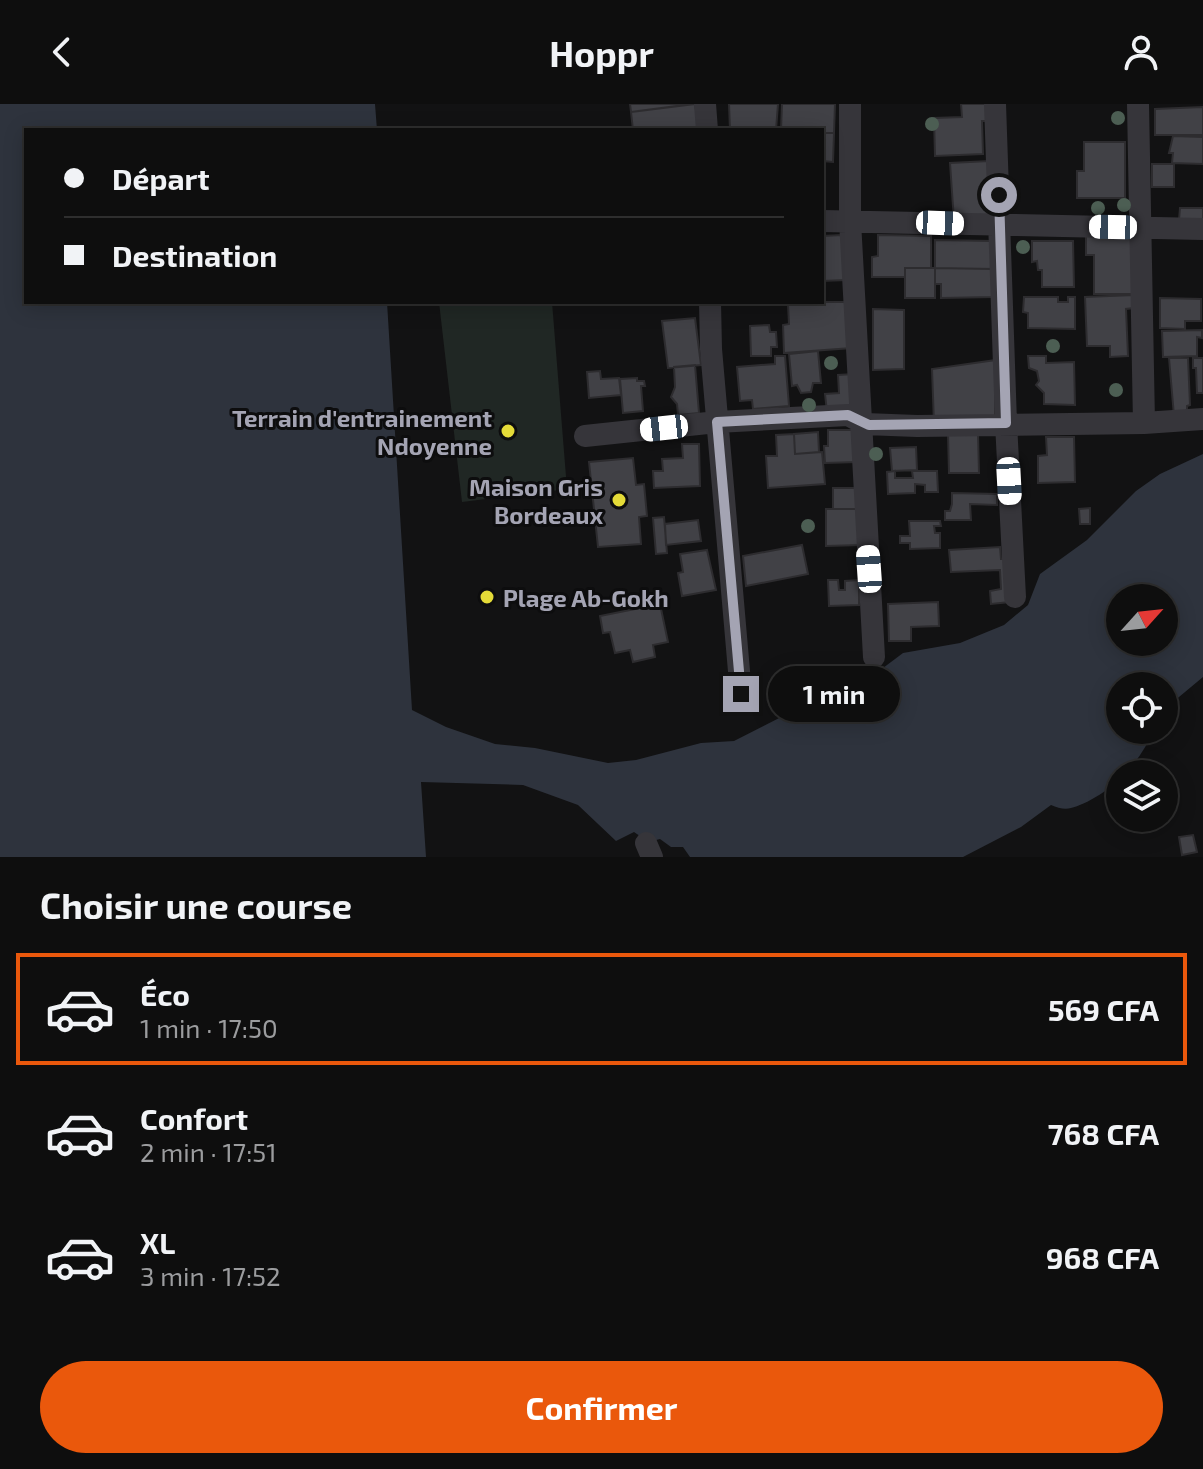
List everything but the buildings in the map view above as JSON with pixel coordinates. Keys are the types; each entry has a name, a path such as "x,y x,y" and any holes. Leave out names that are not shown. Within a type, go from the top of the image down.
{"street":[{"path":"705,104 707,128"},
{"path":"850,104 850,221 874,657"},
{"path":"995,104 1015,597"},
{"path":"1138,104 1144,423"},
{"path":"824,221 1203,229"},
{"path":"710,304 711,349 741,694"},
{"path":"585,436 717,422 848,415 859,422 917,426 1144,423 1203,419"}],"shaded area":[{"path":"0,104 375,104 377,128 24,128 24,304 387,304 412,710 446,727 495,744 535,748 608,763 636,760 701,743 734,741 848,683 871,677 903,653 960,643 1004,625 1028,605 1040,574 1087,540 1136,491 1160,474 1203,454 1203,677 1178,698 1178,672 1106,672 1106,744 1146,744 1136,760 1106,760 1106,791 1069,809 1051,805 1021,827 963,857 690,857 683,847 671,847 660,839 656,840 656,847 634,832 616,841 578,805 523,785 421,782 426,857 0,857"},
{"name":"Terrain d'entrainement Ndoyenne","path":"439,304 552,304 567,489 462,502"}],"place":[{"name":"Terrain d'entrainement Ndoyenne","path":"508,431"},
{"name":"Maison Gris Bordeaux","path":"619,500"},
{"name":"Plage Ab-Gokh","path":"487,597"}],"route":[{"path":"741,694 717,422 848,415 869,425 1006,423 999,195"}]}
